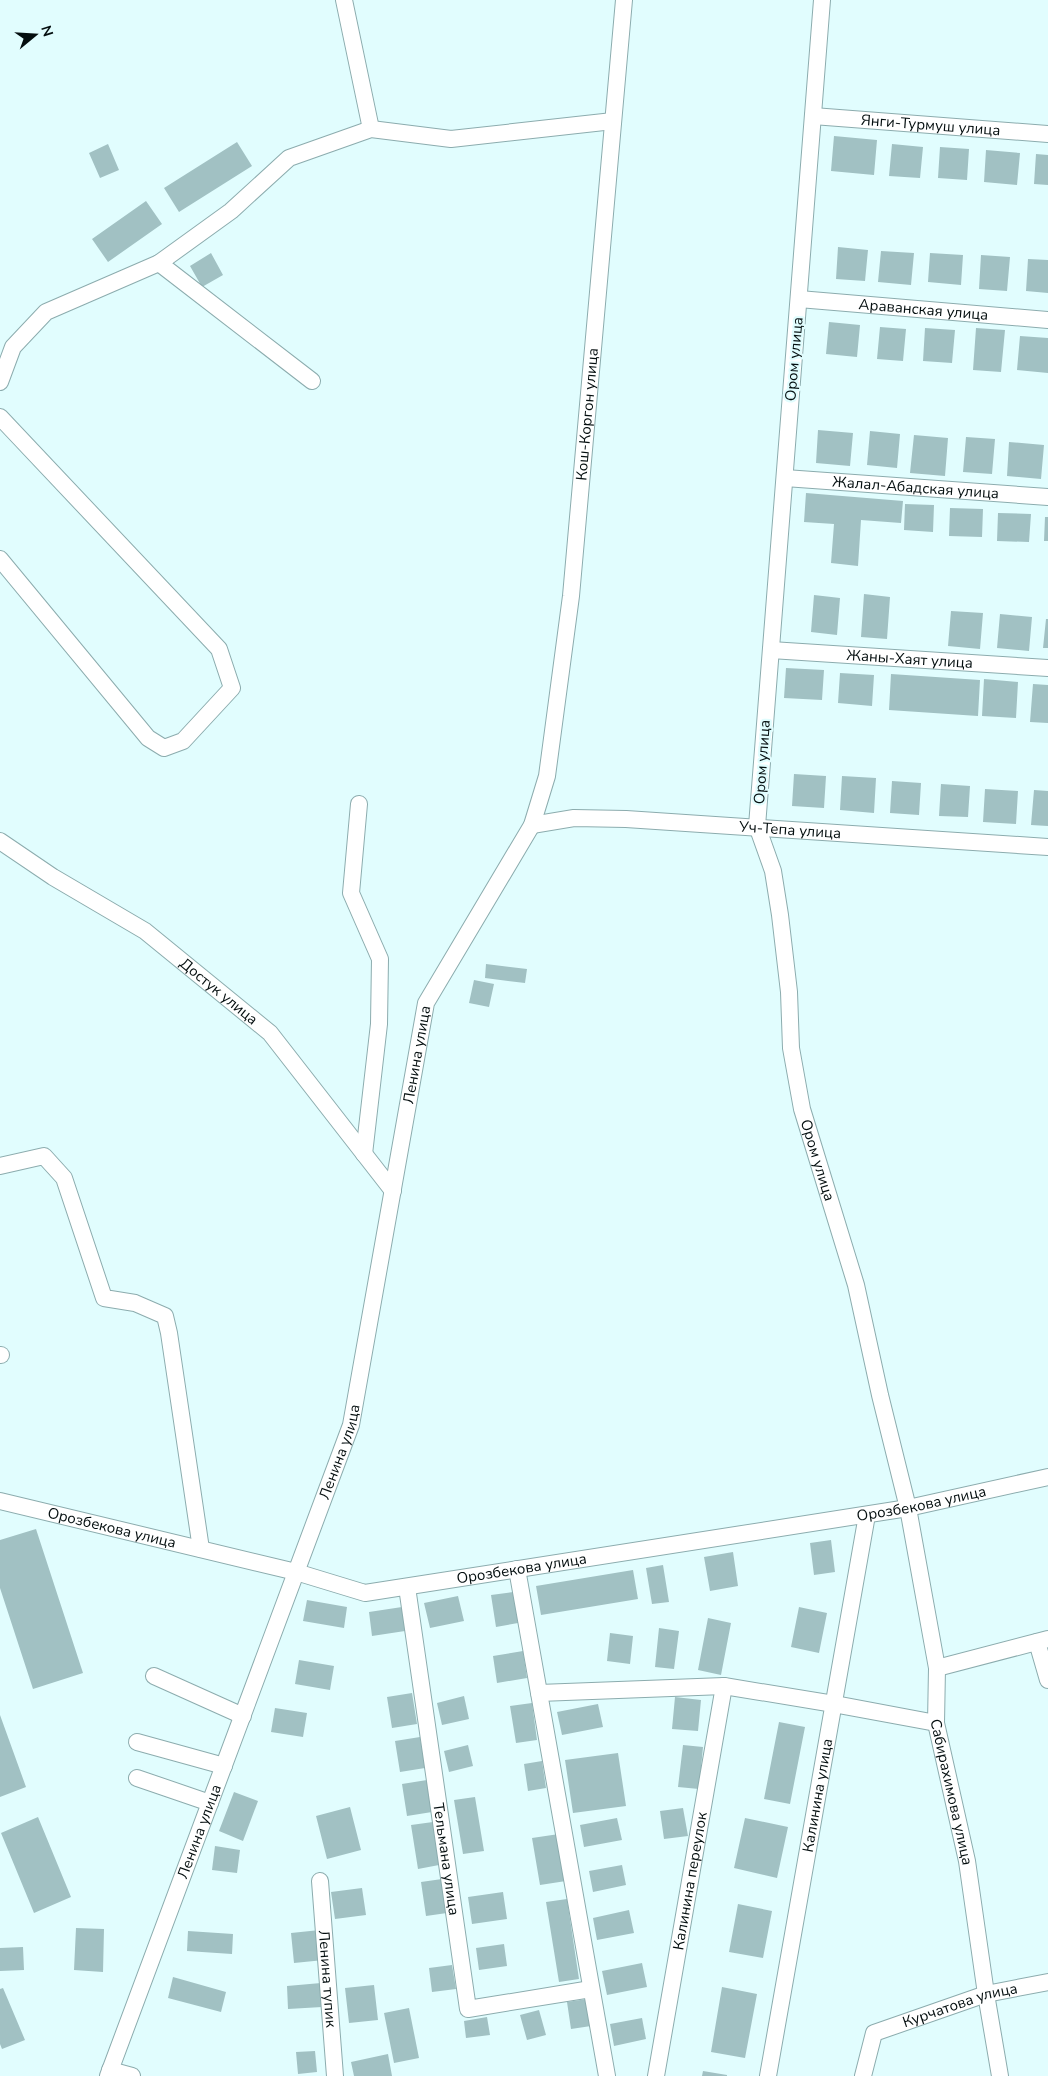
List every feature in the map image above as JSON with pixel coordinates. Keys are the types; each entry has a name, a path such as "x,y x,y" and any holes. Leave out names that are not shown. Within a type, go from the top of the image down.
{"street":[{"path":"344,0 371,129"},
{"name":"Кош-Коргон улица","path":"532,825 547,776 571,596 624,0"},
{"name":"Ором улица","path":"822,0 757,826 773,871 780,915 790,992 792,1048 802,1109 856,1285 880,1396 908,1508"},
{"name":"Янги-Турмуш улица","path":"813,116 1048,134"},
{"path":"0,382 13,346 46,312 159,264 232,210 289,158 371,129 451,139 613,121"},
{"path":"159,264 312,381"},
{"name":"Араванская улица","path":"799,299 1048,320"},
{"path":"0,417 219,649 232,688 183,741 164,748 148,738 0,559"},
{"name":"Жалал-Абадская улица","path":"785,478 1048,497"},
{"name":"Жаны-Хаят улица","path":"771,650 1048,668"},
{"path":"359,804 351,893 380,960 379,1024 364,1154"},
{"name":"Уч-Тепа улица","path":"532,825 574,818 618,818 1048,847"},
{"name":"Ленина улица","path":"109,2073 351,1426 426,1003 532,825"},
{"name":"Достук улица","path":"0,841 53,877 145,931 270,1033 392,1191"},
{"path":"0,1166 44,1156 64,1178 104,1298 135,1303 165,1316 170,1333 200,1549"},
{"name":"Орозбекова улица","path":"0,1501 296,1572 365,1593 867,1515 908,1508 1048,1477"},
{"name":"Сабирахимова улица","path":"908,1508 937,1668 936,1723 967,1861 1000,2076"},
{"name":"Калинина улица","path":"768,2076 867,1515"},
{"path":"518,1569 607,2076"},
{"name":"Тельмана улица","path":"407,1586 468,2009 592,1989"},
{"path":"937,1668 1043,1641 1048,1680"},
{"path":"154,1676 243,1716"},
{"path":"539,1693 724,1686 936,1723"},
{"name":"Калинина переулок","path":"656,2076 724,1686"},
{"path":"137,1742 224,1766"},
{"path":"137,1778 210,1803"},
{"name":"Ленина тупик","path":"320,1881 335,2076"},
{"name":"Курчатова улица","path":"863,2076 874,2032 986,1994 1048,1982"},
{"path":"109,2073 132,2076"}],"building":[{"path":"834,136 877,140 874,175 831,171"},
{"path":"237,142 252,166 179,212 164,188"},
{"path":"108,144 119,170 100,178 89,153"},
{"path":"892,144 923,147 920,178 889,176"},
{"path":"940,147 969,149 967,180 938,178"},
{"path":"986,150 1020,153 1017,185 984,182"},
{"path":"1036,154 1048,155 1048,185 1034,184"},
{"path":"146,201 162,224 108,262 92,239"},
{"path":"838,247 868,250 865,281 836,279"},
{"path":"881,251 914,253 911,285 878,282"},
{"path":"211,253 223,275 202,287 190,266"},
{"path":"930,253 963,255 961,285 928,282"},
{"path":"981,255 1010,257 1007,291 979,289"},
{"path":"1028,259 1048,260 1048,293 1026,291"},
{"path":"829,322 860,325 857,357 826,354"},
{"path":"880,327 906,329 903,361 877,359"},
{"path":"925,328 955,330 952,363 923,361"},
{"path":"976,328 1005,330 1001,372 973,370"},
{"path":"1020,336 1048,338 1048,373 1017,370"},
{"path":"818,430 853,433 850,466 816,463"},
{"path":"870,431 900,434 897,468 867,465"},
{"path":"914,435 948,438 945,476 910,473"},
{"path":"966,437 995,439 992,474 963,472"},
{"path":"1009,442 1044,445 1041,479 1007,476"},
{"path":"806,493 903,501 901,523 861,520 858,566 831,563 834,524 804,522"},
{"path":"905,504 934,505 933,532 904,530"},
{"path":"950,508 983,509 982,537 949,536"},
{"path":"998,513 1031,514 1029,542 997,541"},
{"path":"1045,517 1048,517 1048,541 1044,541"},
{"path":"864,594 890,597 887,639 861,637"},
{"path":"814,595 840,598 837,635 811,632"},
{"path":"951,611 983,613 980,649 948,646"},
{"path":"1000,614 1032,617 1029,651 997,648"},
{"path":"1046,619 1048,619 1048,648 1043,648"},
{"path":"786,668 824,670 822,700 784,698"},
{"path":"840,673 874,675 872,706 838,703"},
{"path":"891,674 980,680 978,716 889,710"},
{"path":"984,679 1018,682 1016,718 982,716"},
{"path":"1033,684 1048,685 1048,723 1030,722"},
{"path":"794,774 826,776 824,808 792,806"},
{"path":"842,776 876,778 874,813 840,810"},
{"path":"892,781 921,783 919,815 890,813"},
{"path":"941,784 970,786 968,817 939,816"},
{"path":"985,789 1018,791 1016,824 983,822"},
{"path":"1034,790 1048,791 1048,826 1031,825"},
{"path":"486,964 527,969 525,983 485,978"},
{"path":"474,980 494,984 489,1007 469,1003"},
{"path":"36,1529 83,1673 33,1689 0,1588 0,1540"},
{"path":"831,1540 835,1572 814,1575 810,1543"},
{"path":"733,1552 738,1586 710,1591 704,1557"},
{"path":"663,1565 669,1602 652,1604 646,1568"},
{"path":"633,1570 638,1599 541,1615 536,1586"},
{"path":"513,1592 518,1623 496,1627 491,1595"},
{"path":"458,1596 464,1621 430,1628 424,1603"},
{"path":"307,1600 347,1607 344,1628 303,1621"},
{"path":"402,1607 405,1631 372,1636 369,1612"},
{"path":"799,1607 827,1613 819,1653 791,1647"},
{"path":"708,1618 731,1623 721,1675 698,1670"},
{"path":"659,1628 679,1631 674,1669 655,1667"},
{"path":"610,1633 633,1636 630,1664 607,1661"},
{"path":"523,1651 527,1678 497,1683 493,1656"},
{"path":"299,1660 334,1666 330,1690 295,1684"},
{"path":"412,1693 417,1724 392,1728 387,1697"},
{"path":"464,1696 469,1719 442,1725 437,1703"},
{"path":"675,1697 701,1700 698,1731 672,1729"},
{"path":"532,1703 537,1740 516,1743 510,1706"},
{"path":"598,1704 603,1727 562,1735 557,1712"},
{"path":"275,1708 307,1713 303,1737 271,1732"},
{"path":"0,1715 26,1787 0,1797"},
{"path":"779,1722 805,1727 790,1804 764,1799"},
{"path":"420,1737 425,1768 400,1772 395,1741"},
{"path":"468,1745 473,1766 449,1772 444,1751"},
{"path":"683,1745 703,1747 699,1789 678,1787"},
{"path":"618,1753 626,1806 573,1813 565,1760"},
{"path":"542,1761 546,1788 528,1791 524,1764"},
{"path":"427,1780 432,1812 407,1816 402,1784"},
{"path":"234,1792 258,1801 243,1841 219,1831"},
{"path":"475,1797 484,1851 463,1854 454,1800"},
{"path":"350,1807 361,1850 327,1859 316,1816"},
{"path":"683,1808 688,1836 664,1839 660,1811"},
{"path":"38,1817 71,1897 34,1913 1,1833"},
{"path":"617,1818 622,1840 584,1847 580,1825"},
{"path":"745,1818 788,1827 777,1878 734,1868"},
{"path":"433,1822 439,1865 418,1869 411,1825"},
{"path":"559,1834 566,1881 540,1885 532,1838"},
{"path":"215,1846 240,1850 237,1873 212,1870"},
{"path":"622,1865 626,1885 593,1892 589,1871"},
{"path":"442,1879 447,1913 426,1916 421,1882"},
{"path":"362,1888 366,1915 335,1919 331,1892"},
{"path":"503,1892 507,1919 472,1924 468,1897"},
{"path":"567,1899 579,1979 559,1982 546,1902"},
{"path":"738,1904 772,1911 763,1958 729,1952"},
{"path":"629,1910 634,1933 597,1940 593,1918"},
{"path":"76,1928 104,1929 103,1972 74,1970"},
{"path":"320,1930 324,1960 294,1963 291,1933"},
{"path":"188,1931 233,1934 232,1954 187,1951"},
{"path":"504,1944 507,1966 479,1970 476,1948"},
{"path":"23,1947 24,1970 0,1971 0,1948"},
{"path":"642,1963 647,1987 607,1995 602,1971"},
{"path":"452,1965 456,1989 432,1992 429,1968"},
{"path":"173,1977 226,1992 221,2012 168,1998"},
{"path":"321,1983 322,2007 288,2009 287,1986"},
{"path":"374,1985 378,2020 349,2023 345,1988"},
{"path":"722,1987 757,1994 745,2058 711,2052"},
{"path":"3,1988 25,2040 2,2049 0,2044 0,1989"},
{"path":"587,1999 591,2026 571,2029 567,2002"},
{"path":"409,2008 419,2058 394,2063 384,2013"},
{"path":"539,2010 546,2035 527,2040 520,2015"},
{"path":"487,2017 490,2035 466,2038 464,2021"},
{"path":"642,2018 646,2039 614,2046 610,2024"},
{"path":"315,2051 317,2072 298,2074 296,2052"},
{"path":"388,2054 392,2076 354,2076 351,2062"},
{"path":"703,2071 727,2075 727,2076 702,2076"}]}
